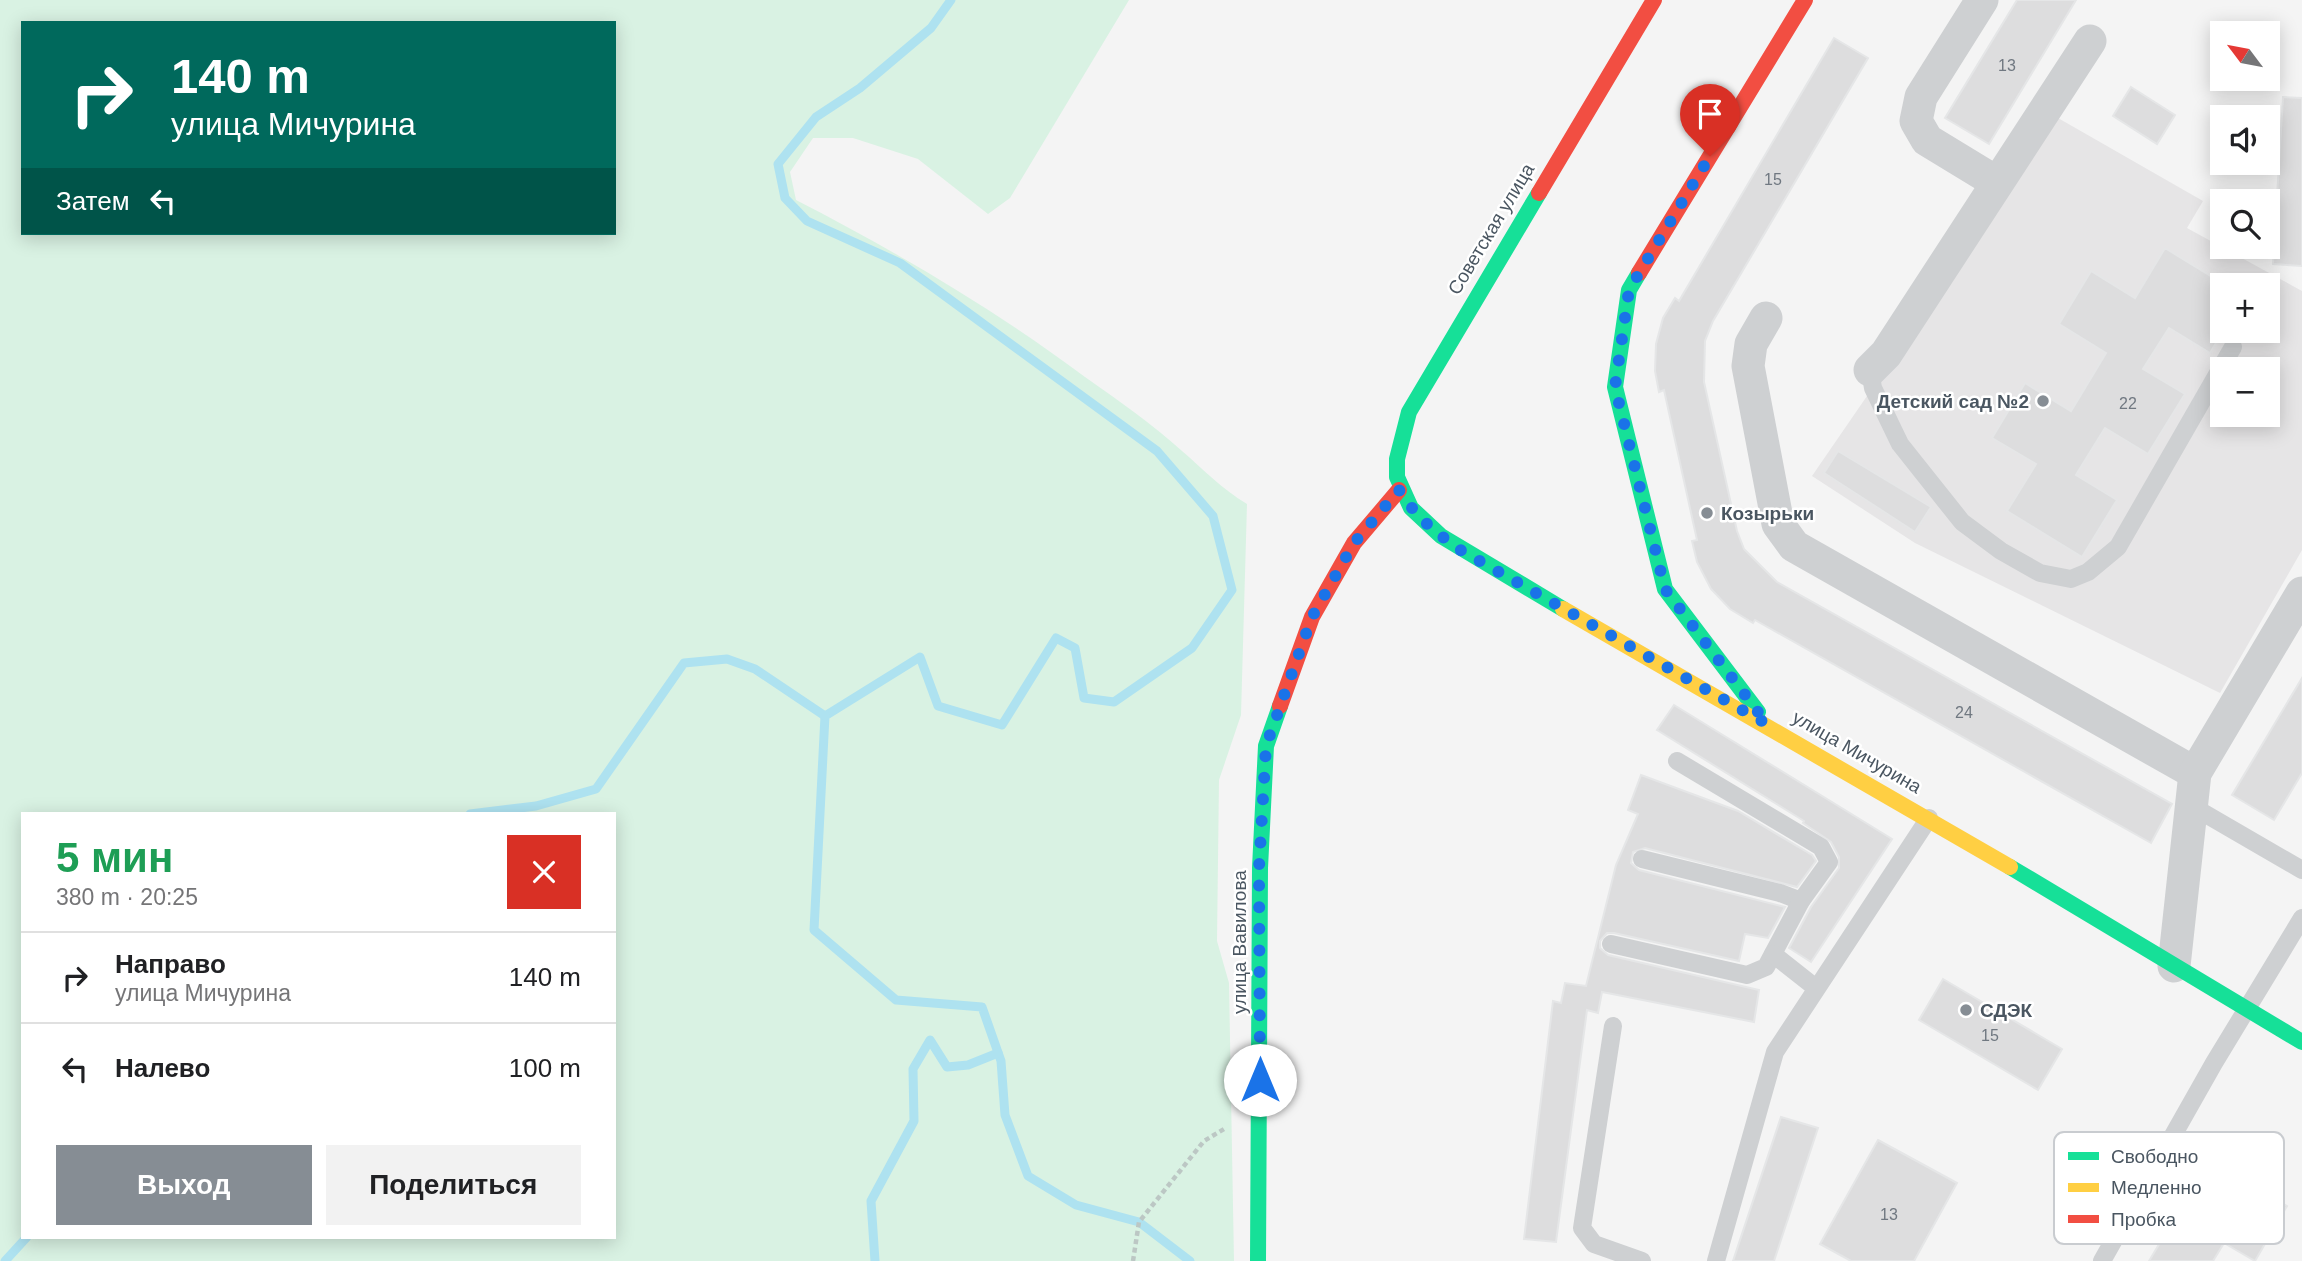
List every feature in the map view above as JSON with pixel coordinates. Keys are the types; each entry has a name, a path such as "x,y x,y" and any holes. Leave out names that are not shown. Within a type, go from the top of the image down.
{"street":[{"name":"Советская улица","path":"1399,490 1395,471 1396,445 1409,412 1654,0"},
{"path":"1767,724 1665,589 1615,387 1629,290 1805,0"},
{"path":"1982,0 1921,97 1916,121 1927,140 1996,182"},
{"path":"1870,370 1886,354 2090,41"},
{"path":"1766,318 1751,344 1748,366 1778,524 1794,546 2192,789"},
{"name":"улица Мичурина","path":"1399,490 1410,508 1431,530 1462,551 1928,818 2302,1042"},
{"name":"улица Вавилова","path":"1258,1261 1259,868 1266,746 1312,617 1354,543 1399,490"},
{"path":"2174,966 2192,789 2302,593"}],"lane":[{"path":"1870,370 1873,388 1900,444 1962,522 2000,551 2040,573 2071,579 2088,572 2118,548 2233,347"},
{"path":"1611,944 1747,975 1766,967 1801,901 1829,862 1821,847 1677,761"},
{"path":"2192,789 2302,870"},
{"path":"1716,1261 1775,1052 1928,818"},
{"path":"1642,859 1780,893 1801,901"},
{"path":"2175,1132 2302,918"},
{"path":"1773,954 1816,988"},
{"path":"1613,1026 1582,1228 1594,1244 1643,1261"},
{"path":"2102,1261 2112,1244"}],"path":[{"path":"1133,1261 1139,1222 1171,1179 1204,1141 1260,1107"}],"shaded area":[{"name":"Детский сад №2","path":"2058,118 2203,201 2187,228 2210,241 2210,259 2244,259 2269,273 2210,273 2210,343 2280,343 2280,279 2302,291 2302,550 2220,693 1915,543 1812,476"}],"green space":[{"path":"0,0 1129,0 1010,198 988,214 918,159 853,138 813,138 790,172 796,200 908,261 1016,328 1135,412 1221,486 1247,504 1241,715 1219,780 1217,941 1229,983 1234,1261 0,1261"}],"building":[{"path":"2017,0 2076,0 1989,144 1945,118"},
{"path":"1834,38 1868,58 1713,321 1705,341 1704,382 1737,531 1744,549 1777,582 2172,804 2151,843 1755,620 1753,623 1730,609 1711,589 1697,562 1692,541 1697,540 1664,390 1659,392 1655,371 1656,344 1663,318 1675,298 1679,301"},
{"path":"2131,87 2175,115 2157,144 2113,116"},
{"path":"2283,97 2302,98 2302,266 2273,264 2273,259 2280,259 2280,189 2277,189"},
{"path":"2165,248 2210,276 2210,343 2216,343 2210,353 2169,328 2143,369 2185,394 2148,454 2105,428 2076,475 2117,500 2082,557 2007,511 2036,464 1992,438 2025,383 2071,411 2106,353 2059,324 2091,271 2135,298"},
{"path":"1838,451 1931,507 1915,532 1824,473"},
{"path":"2302,678 2302,773 2274,820 2232,795"},
{"path":"1674,705 1892,839 1811,962 1789,948 1811,907 1839,868 1839,857 1831,842 1803,823 1804,821 1657,730"},
{"path":"1641,775 1738,811 1812,855 1816,861 1797,887 1645,848 1633,852 1631,863 1639,870 1785,907 1768,938 1745,934 1739,961 1614,933 1607,933 1600,941 1600,948 1608,955 1759,990 1754,1022 1602,992 1598,1013 1587,1010 1556,1242 1524,1239 1553,1001 1561,1003 1565,983 1586,986 1616,865 1638,814 1628,810"},
{"path":"1943,979 2062,1049 2038,1090 1919,1020"},
{"path":"1781,1117 1818,1128 1774,1261 1733,1261"},
{"path":"1878,1140 1957,1183 1914,1261 1851,1261 1820,1244"},
{"path":"2159,1244 2223,1244 2213,1261 2149,1261"},
{"path":"2226,1244 2265,1244 2255,1261"}],"waterway":[{"path":"951,0 931,28 860,88 816,117 778,164 785,198 807,221 900,263 1157,451 1213,516 1232,590 1192,648 1114,702 1084,698 1075,648 1056,638 1002,725 938,706 920,657 825,716 814,930 896,1000 982,1007 1001,1061 1005,1115 1028,1176 1076,1205 1139,1222 1190,1261"},
{"path":"486,812 536,806 596,789 684,663 727,659 755,669 825,716"},
{"path":"875,1261 871,1201 914,1121 913,1069 930,1040 947,1067 968,1065 998,1053"},
{"path":"5,1261 25,1239"}],"traffic: fast":[{"path":"1539,193 1409,412 1397,459 1397,477 1411,508 1441,536 1563,609"},
{"path":"1639,273 1629,290 1615,387 1665,589 1758,712"},
{"path":"1258,1261 1260,868 1266,746 1280,706"},
{"path":"2010,867 2302,1042"}],"traffic: slow":[{"path":"1563,609 2010,867"}],"traffic: jam":[{"path":"1539,193 1654,0"},
{"path":"1639,273 1805,0"},
{"path":"1280,706 1312,617 1354,543 1399,490"}],"place":[{"name":"Детский сад №2","path":"2043,401"},
{"name":"Козырьки","path":"1707,513"},
{"name":"СДЭК","path":"1966,1010"}],"route":[{"path":"1260,1080 1259,868 1266,746 1312,617 1354,543 1399,490 1410,508 1431,530 1462,551 1767,724 1665,589 1615,387 1629,290 1710,156"}]}
